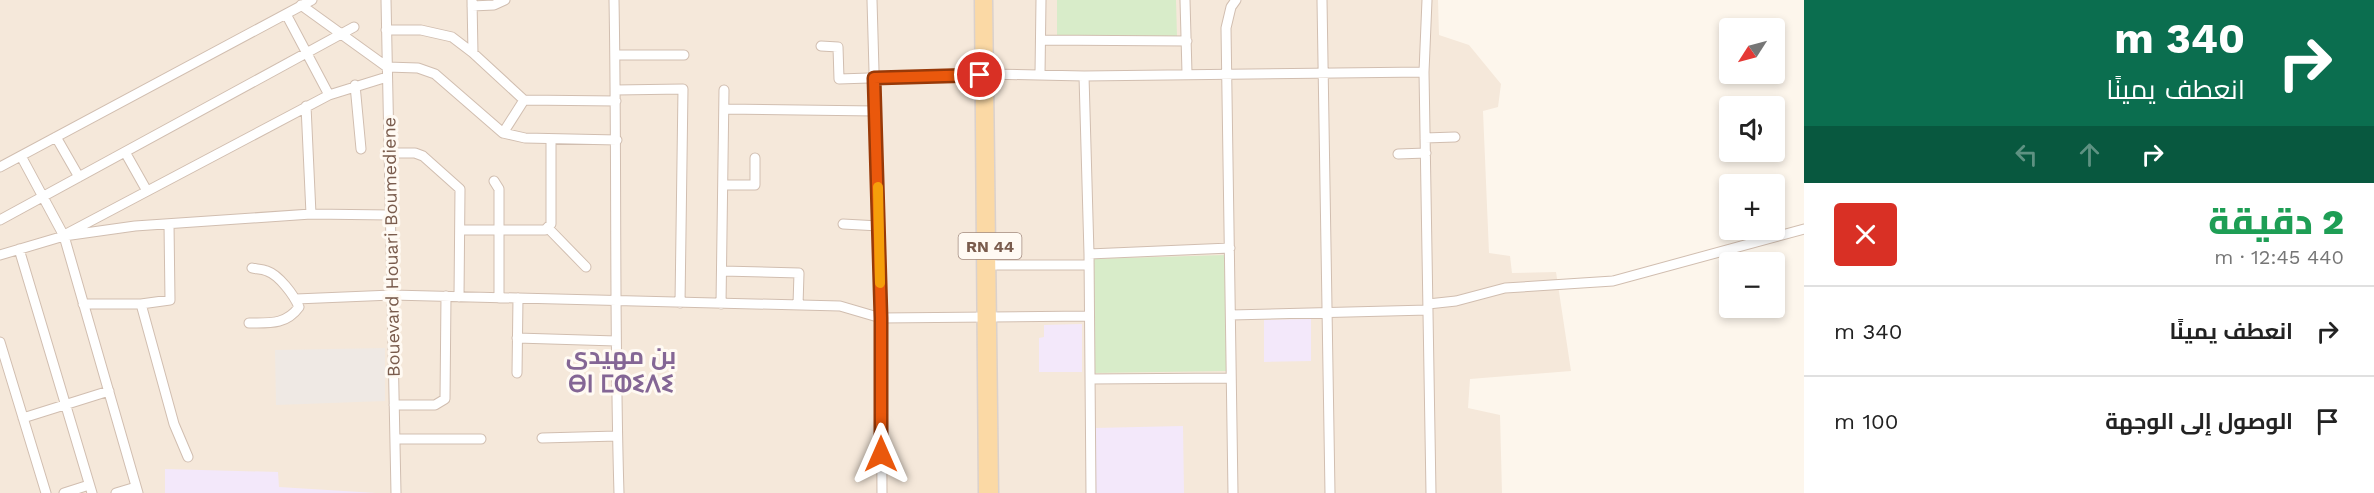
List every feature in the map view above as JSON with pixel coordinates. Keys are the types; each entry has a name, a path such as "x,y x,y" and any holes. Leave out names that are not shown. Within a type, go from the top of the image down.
{"main road":[{"name":"RN 44","path":"980,0 991,265 986,318 993,493"},
{"name":"RN 44","path":"984,493 986,318 984,75 987,0"}],"street":[{"path":"0,168 312,0"},
{"name":"Bouevard Houari Boumediene","path":"386,0 396,493"},
{"path":"473,53 472,3 494,5 505,0"},
{"path":"614,0 617,140 615,301 619,493"},
{"path":"872,0 881,318 882,493"},
{"path":"1041,0 1041,74"},
{"path":"1185,0 1187,73"},
{"path":"1233,493 1226,28 1231,7 1236,0"},
{"path":"1322,0 1330,493"},
{"path":"1427,0 1424,72 1431,493"},
{"path":"301,5 387,72"},
{"path":"286,14 329,95"},
{"path":"0,220 354,27"},
{"path":"386,30 421,30 443,33 452,37 525,100 616,101"},
{"path":"1041,40 1187,41"},
{"path":"821,46 838,47 839,79 1041,74 1084,76 1424,72"},
{"path":"615,55 684,54"},
{"path":"64,236 306,106 387,72 418,68 435,74 503,133 525,138 617,140"},
{"path":"1084,76 1089,254 1091,493"},
{"path":"356,85 361,149"},
{"path":"616,90 683,89 680,303"},
{"path":"721,304 724,90"},
{"path":"503,133 525,100"},
{"path":"306,106 311,214"},
{"path":"724,109 875,111"},
{"path":"56,137 79,177"},
{"path":"1425,138 1455,137"},
{"path":"461,230 545,230 548,228 551,224 551,139"},
{"path":"125,152 147,191"},
{"path":"389,153 415,153 423,156 457,185 462,194 459,297"},
{"path":"1398,154 1426,153"},
{"path":"21,156 64,236 137,490 116,493"},
{"path":"723,185 755,185 755,158"},
{"path":"494,181 499,189 498,298"},
{"path":"0,255 64,236 169,224 311,214 390,215"},
{"path":"83,304 141,304 170,300 169,224"},
{"path":"843,224 879,226"},
{"path":"548,228 586,267"},
{"path":"1230,315 1327,313 1428,307 1505,288 1593,284 1612,281 1804,229"},
{"path":"1089,254 1230,248"},
{"path":"19,249 90,489 64,493"},
{"path":"991,265 1089,265"},
{"path":"249,323 275,323 286,319 299,307 296,299 268,271 252,268"},
{"path":"722,271 799,273 798,305"},
{"path":"296,299 392,295 840,306 881,318 1089,316"},
{"path":"394,405 435,405 445,399 446,296"},
{"path":"517,372 518,298"},
{"path":"141,304 174,424 188,457"},
{"path":"517,338 616,341"},
{"path":"0,342 46,493"},
{"path":"1090,379 1231,378"},
{"path":"23,418 109,391"},
{"path":"542,438 617,436"},
{"path":"395,439 481,439"}],"shaded area":[{"path":"0,0 1438,0 1439,35 1469,45 1501,84 1498,107 1483,111 1489,253 1510,256 1512,273 1556,272 1571,371 1470,379 1468,408 1500,415 1502,493 0,493"},
{"path":"1311,319 1311,361 1264,362 1264,320"},
{"path":"1082,324 1082,372 1039,372 1039,338 1044,337 1044,325"},
{"path":"385,348 385,401 276,405 275,350"},
{"path":"1183,426 1184,493 1095,493 1094,428"},
{"path":"165,469 278,472 279,487 376,493 165,493"}],"green space":[{"path":"1057,0 1176,0 1177,37 1057,39"},
{"path":"1225,255 1227,371 1092,373 1092,259"}],"slow traffic":[{"path":"878,187 880,283"}],"district":[{"name":"بن مهيدي ⴱⵏ ⵎⵀⵉⴷⵉ","path":"621,370"}],"route":[{"path":"881,454 881,318 874,78 980,75"}]}
